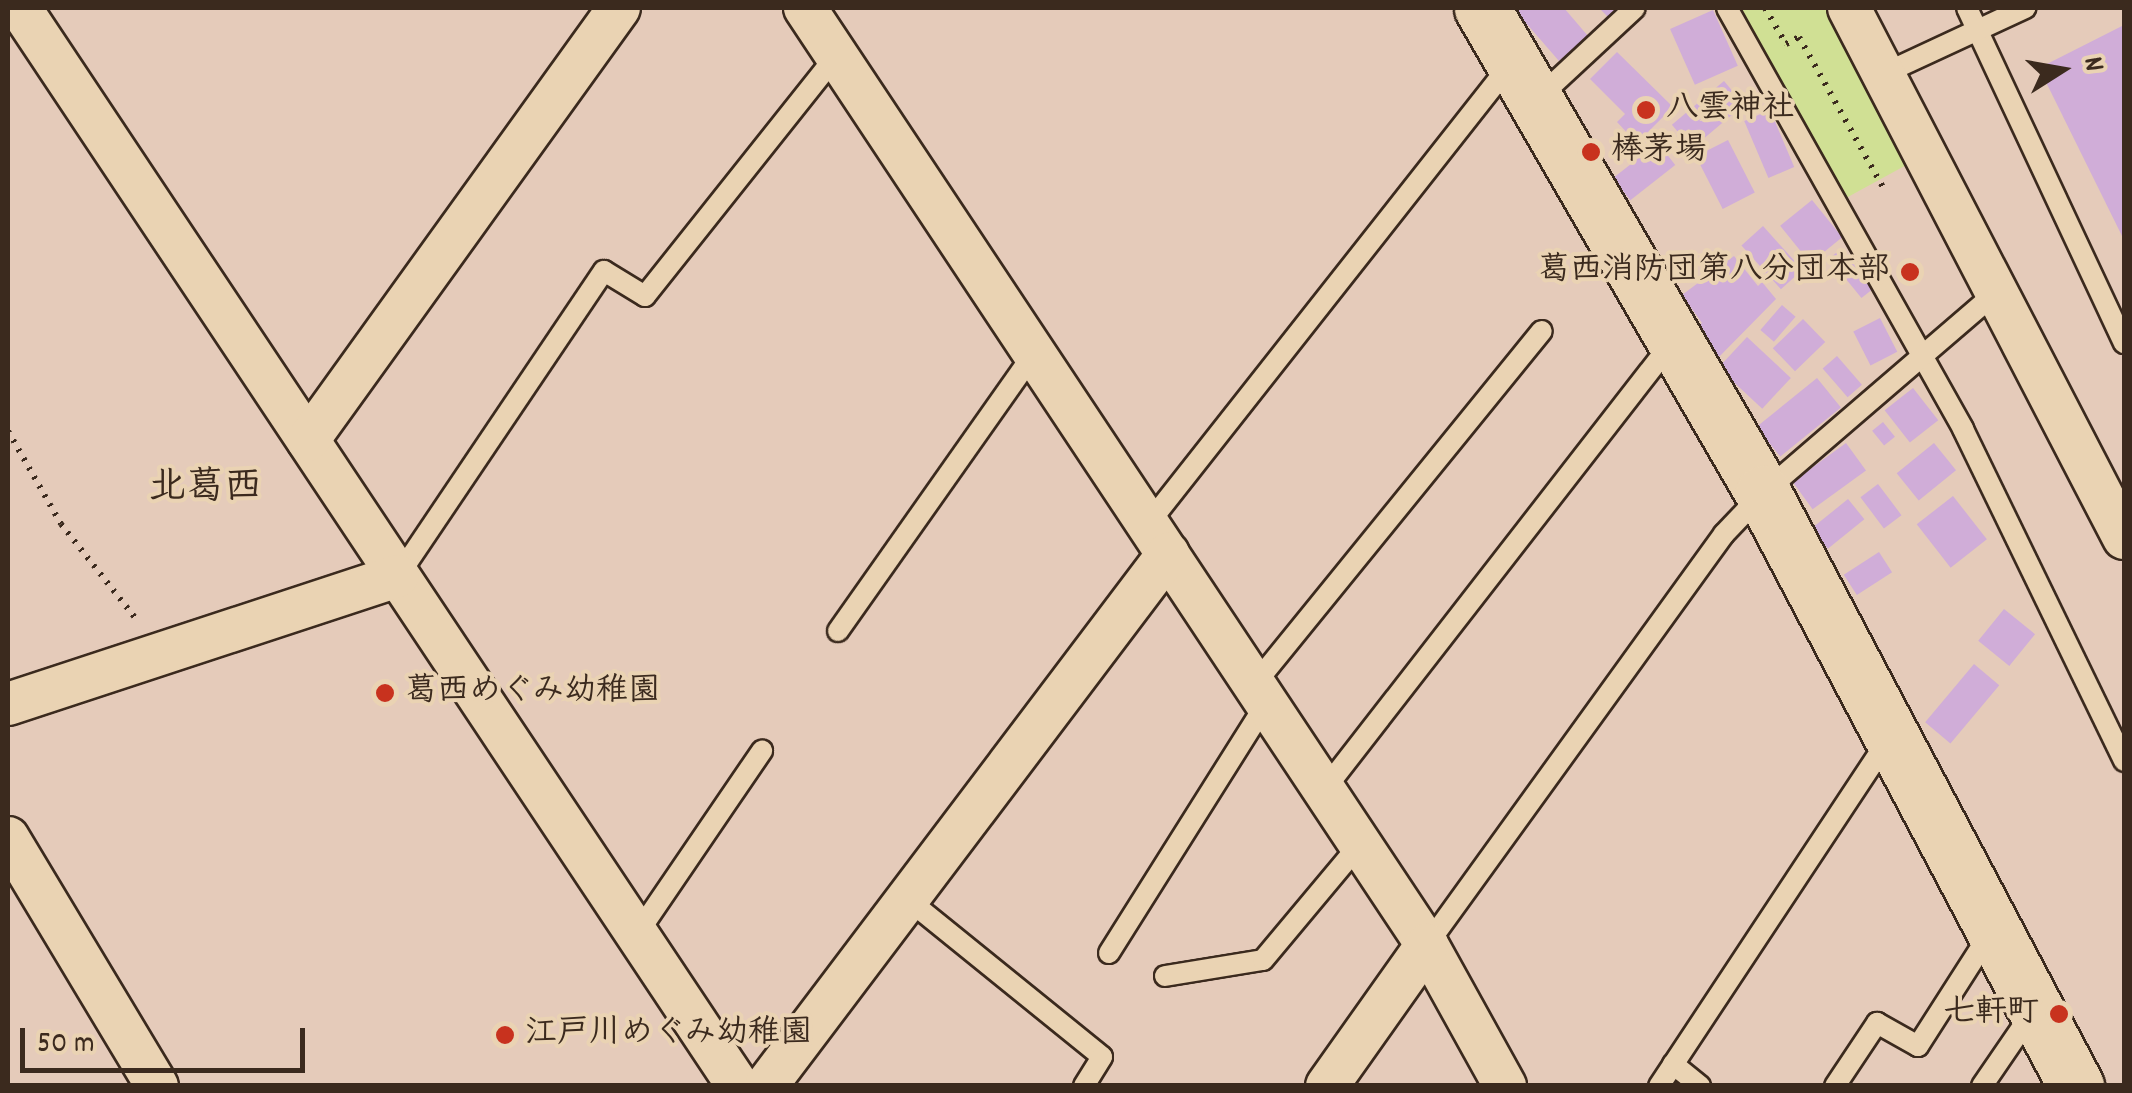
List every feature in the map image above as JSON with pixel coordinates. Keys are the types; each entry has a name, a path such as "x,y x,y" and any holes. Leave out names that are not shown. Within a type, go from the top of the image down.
{"street":[{"path":"308,440 619,8"},
{"path":"1482,8 1763,493 2076,1086"},
{"path":"1848,8 2124,538"},
{"path":"38,16 308,440 738,1086"},
{"path":"821,23 1034,353 1427,945 1505,1086"},
{"path":"766,1086 906,898 1158,539"},
{"path":"8,704 398,576"},
{"path":"8,838 157,1086"},
{"path":"1327,1086 1427,945"}],"lane":[{"path":"1158,539 1525,80 1635,8"},
{"path":"1727,8 1963,428 2124,760"},
{"path":"1967,8 2124,343"},
{"path":"1884,74 2025,8"},
{"path":"398,576 604,271 645,296 821,23"},
{"path":"1427,945 1724,534 1763,493 1998,292"},
{"path":"1109,952 1260,694 1542,331"},
{"path":"1324,790 1673,341"},
{"path":"838,631 1034,353"},
{"path":"1659,1086 1892,734"},
{"path":"636,934 762,751"},
{"path":"1165,976 1263,960 1360,844"},
{"path":"906,898 1102,1057 1084,1086"},
{"path":"1836,1086 1877,1023 1918,1046 1993,928"},
{"path":"1982,1086 2035,1007"},
{"path":"1673,1064 1700,1086"}],"path":[{"path":"1765,8 1786,44 1800,37 1884,189"},
{"path":"8,431 61,524 149,635 156,654"}],"green space":[{"path":"1740,8 1830,8 1910,163 1846,198"}],"building":[{"path":"1513,8 1564,8 1588,36 1559,61"},
{"path":"1599,8 1618,8 1609,18"},
{"path":"1713,10 1738,66 1695,85 1670,29"},
{"path":"2124,25 2124,240 2039,68"},
{"path":"1617,52 1673,107 1643,137 1639,133 1633,139 1617,122 1625,114 1590,79"},
{"path":"1724,81 1744,105 1692,148 1672,125"},
{"path":"1770,110 1794,167 1768,178 1744,121"},
{"path":"1728,140 1755,193 1723,209 1696,156"},
{"path":"1658,143 1675,165 1630,200 1613,178"},
{"path":"1812,200 1842,237 1810,263 1780,226"},
{"path":"1763,226 1802,270 1781,289 1741,245"},
{"path":"1841,249 1873,289 1861,298 1829,258"},
{"path":"1734,256 1758,286 1762,282 1776,299 1715,361 1694,329 1702,323 1682,295"},
{"path":"1782,305 1796,317 1774,342 1760,330"},
{"path":"1880,318 1897,352 1871,365 1853,332"},
{"path":"1803,319 1825,342 1795,371 1773,348"},
{"path":"1747,337 1791,378 1762,409 1718,368"},
{"path":"1837,356 1862,385 1848,397 1823,368"},
{"path":"1817,378 1841,408 1780,457 1756,427"},
{"path":"1913,388 1938,420 1910,442 1885,410"},
{"path":"1883,422 1895,437 1884,446 1872,431"},
{"path":"1846,443 1866,471 1813,509 1793,482"},
{"path":"1934,443 1956,470 1919,500 1897,473"},
{"path":"1878,484 1901,515 1884,528 1860,497"},
{"path":"1953,496 1987,539 1951,568 1917,524"},
{"path":"1848,499 1864,519 1828,549 1811,529"},
{"path":"1879,552 1892,572 1857,595 1844,575"},
{"path":"2004,609 2035,634 2009,666 1978,641"},
{"path":"1974,664 1999,685 1950,743 1925,722"}],"place":[{"name":"八雲神社","path":"1646,110"},
{"name":"棒茅場","path":"1591,152"},
{"name":"葛西消防団第八分団本部","path":"1910,272"},
{"name":"葛西めぐみ幼稚園","path":"385,693"},
{"name":"七軒町","path":"2059,1014"},
{"name":"江戸川めぐみ幼稚園","path":"505,1035"}],"district":[{"name":"北葛西","path":"205,490"}]}
